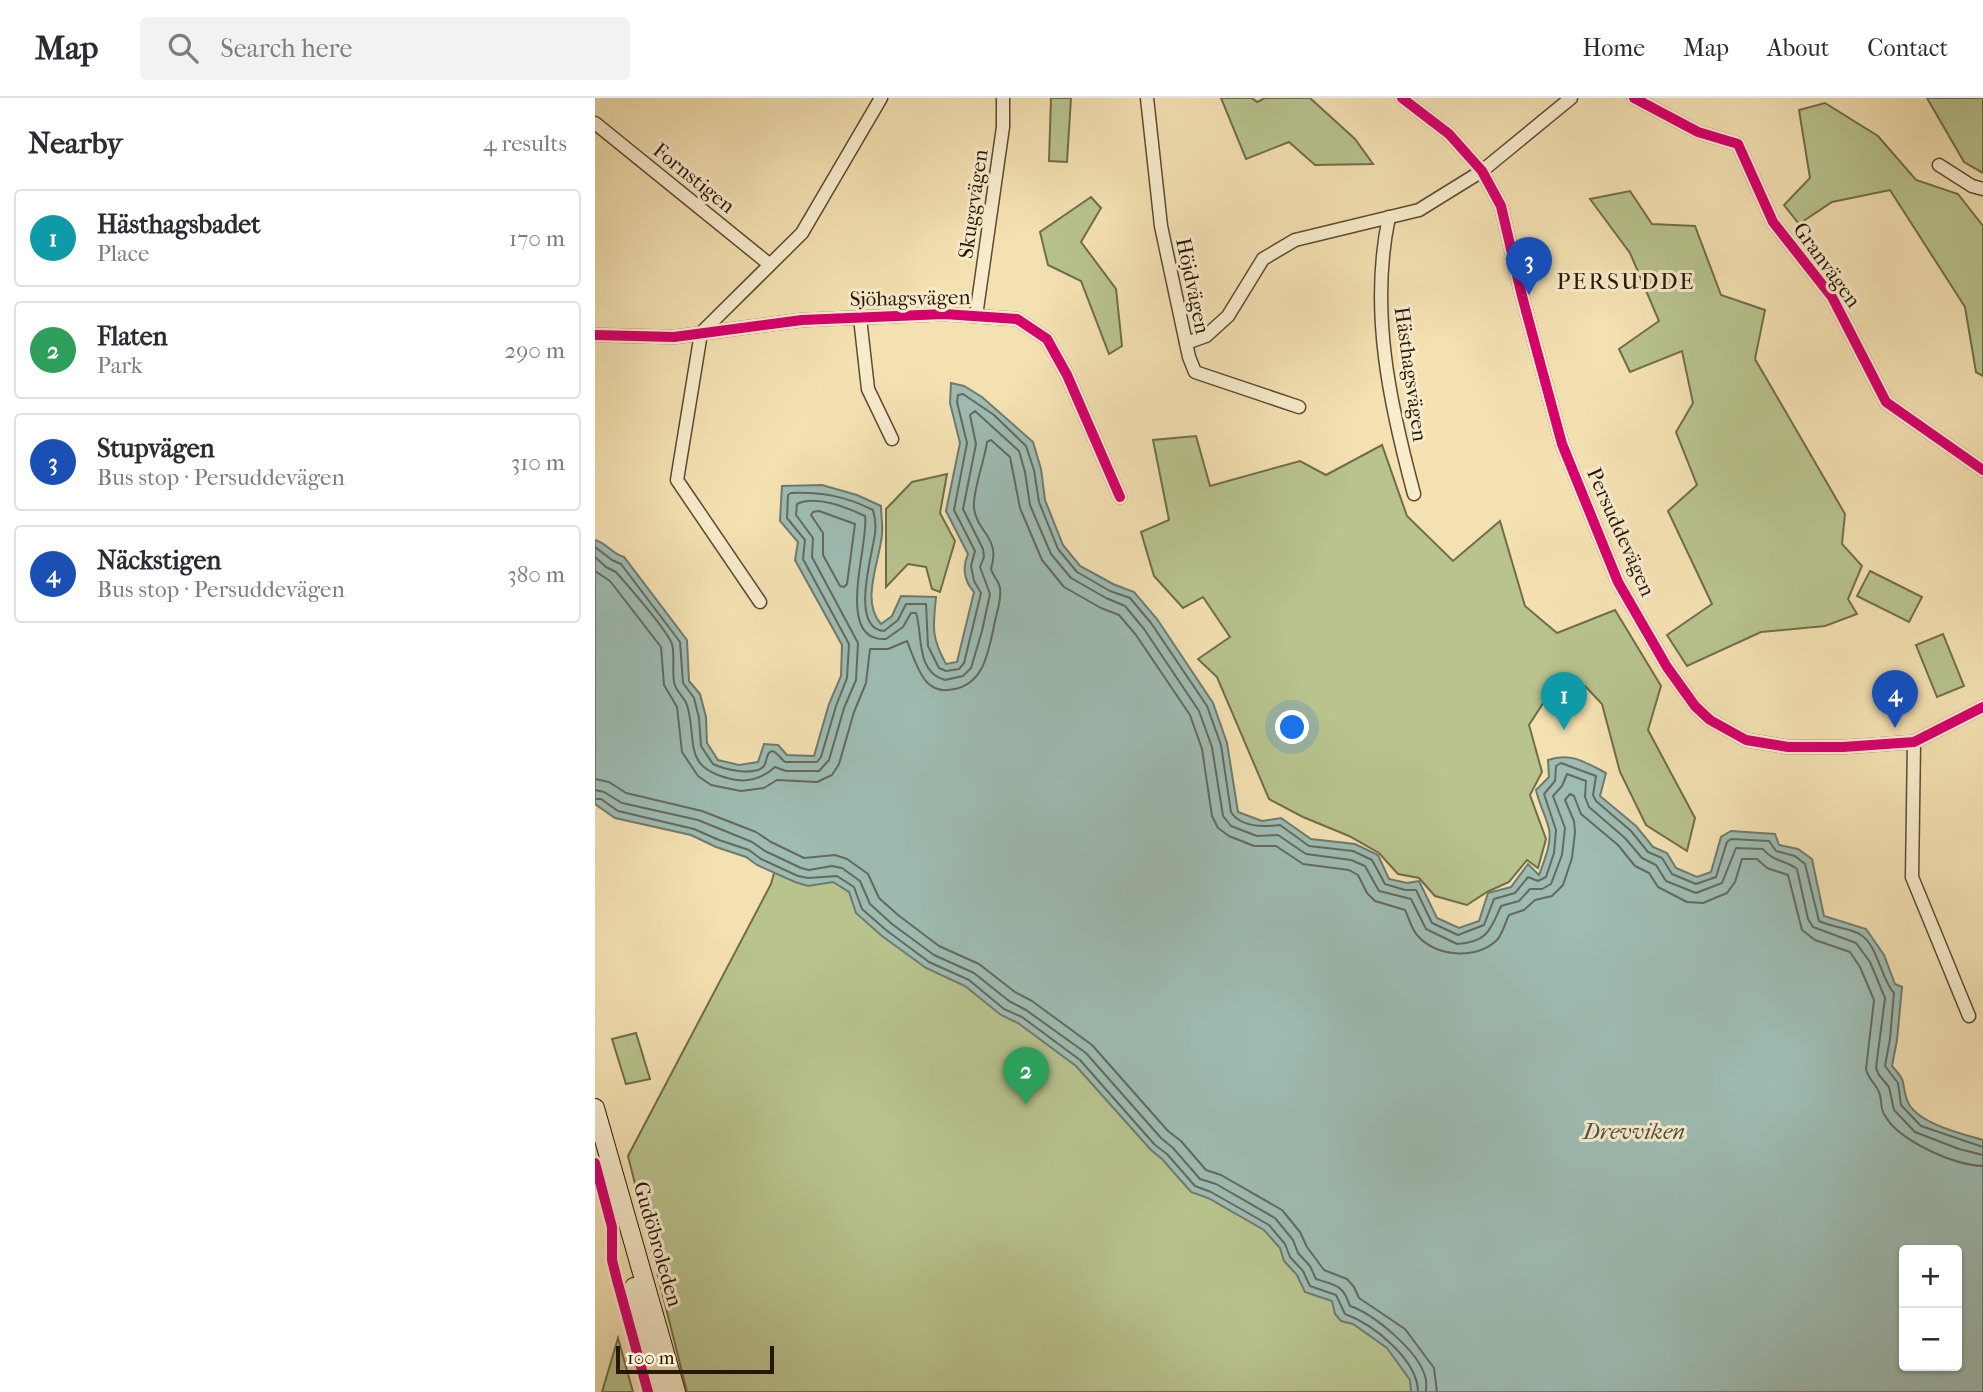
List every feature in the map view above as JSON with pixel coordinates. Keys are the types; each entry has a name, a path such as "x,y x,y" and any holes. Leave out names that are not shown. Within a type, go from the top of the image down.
{"main road":[{"name":"Gudöbroleden","path":"595,1108 676,1392"},
{"name":"Gudöbroleden","path":"595,1143 661,1392"}],"street":[{"path":"760,602 677,480 701,333 802,233 881,98"},
{"name":"Skuggvägen","path":"976,316 1003,127 1003,98"},
{"name":"Höjdvägen","path":"1147,98 1161,226 1186,343 1195,372 1299,407"},
{"name":"Persuddevägen","path":"1402,98 1450,134 1482,171 1501,206 1562,444 1618,582 1667,667 1695,706 1710,720 1747,740 1788,747 1843,747 1914,742 1983,706"},
{"path":"1186,343 1206,337 1228,316 1263,259 1295,240 1419,210 1482,171 1571,98"},
{"name":"Granvägen","path":"1635,98 1698,132 1738,144 1773,222 1832,297 1886,402 1983,470"},
{"name":"Fornstigen","path":"595,123 769,264"},
{"path":"1939,165 1972,186 1983,189"},
{"name":"Hästhagsvägen","path":"1389,217 1383,244 1380,320 1398,434 1414,494"},
{"name":"Sjöhagsvägen","path":"595,335 674,337 802,320 944,314 1017,319 1047,339 1067,375 1120,497"},
{"path":"860,318 868,389 893,439"},
{"path":"1914,742 1912,877 1969,1016"}],"green space":[{"path":"1051,98 1071,98 1067,162 1049,161"},
{"path":"1221,98 1252,98 1257,102 1265,98 1310,98 1355,139 1373,164 1315,165 1289,142 1246,159"},
{"path":"1927,98 1983,98 1983,173 1964,162"},
{"path":"1825,103 1878,136 1916,180 1958,194 1983,226 1983,376 1976,372 1965,307 1890,190 1832,202 1799,224 1784,205 1810,178 1799,110"},
{"path":"1630,191 1652,224 1695,226 1721,295 1765,310 1755,359 1845,514 1842,544 1862,566 1848,599 1857,614 1825,626 1761,632 1687,666 1667,635 1712,604 1668,511 1697,485 1676,432 1693,403 1682,351 1630,372 1619,349 1659,321 1630,253 1590,199"},
{"path":"1091,197 1101,208 1081,242 1116,289 1122,346 1109,354 1081,281 1048,265 1040,232"},
{"path":"1196,436 1210,486 1300,461 1326,475 1382,445 1407,516 1453,561 1500,521 1525,606 1557,633 1615,610 1661,686 1648,730 1695,818 1687,851 1646,825 1620,772 1602,704 1585,686 1553,688 1529,725 1542,772 1530,795 1546,839 1538,868 1527,860 1509,882 1467,905 1435,896 1419,878 1398,874 1379,853 1269,799 1217,677 1198,659 1230,637 1203,597 1183,608 1154,576 1141,532 1169,520 1153,440"},
{"path":"947,474 940,513 955,541 940,592 932,589 926,567 908,564 886,587 886,509 912,482"},
{"path":"1870,571 1922,597 1909,622 1857,596"},
{"path":"1943,634 1964,686 1937,697 1916,645"},
{"path":"792,809 1803,1392 687,1392 628,1156 771,884"},
{"path":"636,1033 650,1079 626,1084 612,1039"},
{"path":"618,1338 633,1392 602,1392"}],"water":[{"name":"Drevviken","path":"951,383 964,386 982,397 1033,442 1041,469 1045,500 1063,545 1080,566 1134,592 1157,619 1213,703 1227,743 1238,812 1262,821 1281,818 1311,839 1355,844 1378,855 1389,879 1407,883 1419,881 1437,918 1459,928 1479,921 1488,893 1511,887 1528,864 1539,875 1550,834 1536,790 1549,777 1548,760 1556,758 1577,759 1606,773 1600,796 1636,826 1653,847 1667,853 1676,868 1697,877 1711,872 1721,837 1731,831 1775,834 1779,845 1798,849 1812,859 1824,916 1866,929 1884,955 1895,984 1902,987 1892,1066 1902,1080 1907,1100 1919,1115 1929,1121 1983,1140 1983,1392 1411,1392 1410,1380 1387,1348 1353,1324 1341,1321 1335,1314 1332,1301 1305,1292 1297,1275 1284,1261 1280,1248 1264,1230 1208,1198 1191,1192 1076,1066 1018,1023 1001,1015 965,986 926,968 882,936 856,913 849,892 833,882 808,886 795,882 757,865 746,857 691,835 615,818 595,804 595,540 624,557 687,640 689,681 700,694 706,717 707,743 718,760 739,765 758,762 764,744 778,745 787,755 814,756 829,704 841,676 842,645 795,560 798,542 780,521 782,486 822,485 857,495 881,506 881,545 872,593 875,615 881,624 892,616 901,596 936,597 935,639 946,664 957,662 974,592 965,574 968,554 946,511 960,443 950,403"}],"cycle path":[{"path":"1402,98 1449,134 1482,171 1501,206 1562,444 1618,582 1667,667 1695,706 1710,720 1746,740 1788,747 1843,747 1914,742 1983,707"},
{"path":"1634,98 1698,132 1738,144 1773,222 1832,297 1886,402 1983,470"},
{"path":"595,335 674,337 802,320 944,314 1017,319 1047,339 1067,375 1120,497"},
{"path":"595,1163 612,1227 612,1260 648,1392"}],"place":[{"name":"Stupvägen","path":"1529,295"},
{"name":"Näckstigen","path":"1895,728"},
{"name":"Hästhagsbadet","path":"1564,730"},
{"name":"Flaten","path":"1026,1105"}],"district":[{"name":"PERSUDDE","path":"1626,281"}]}
